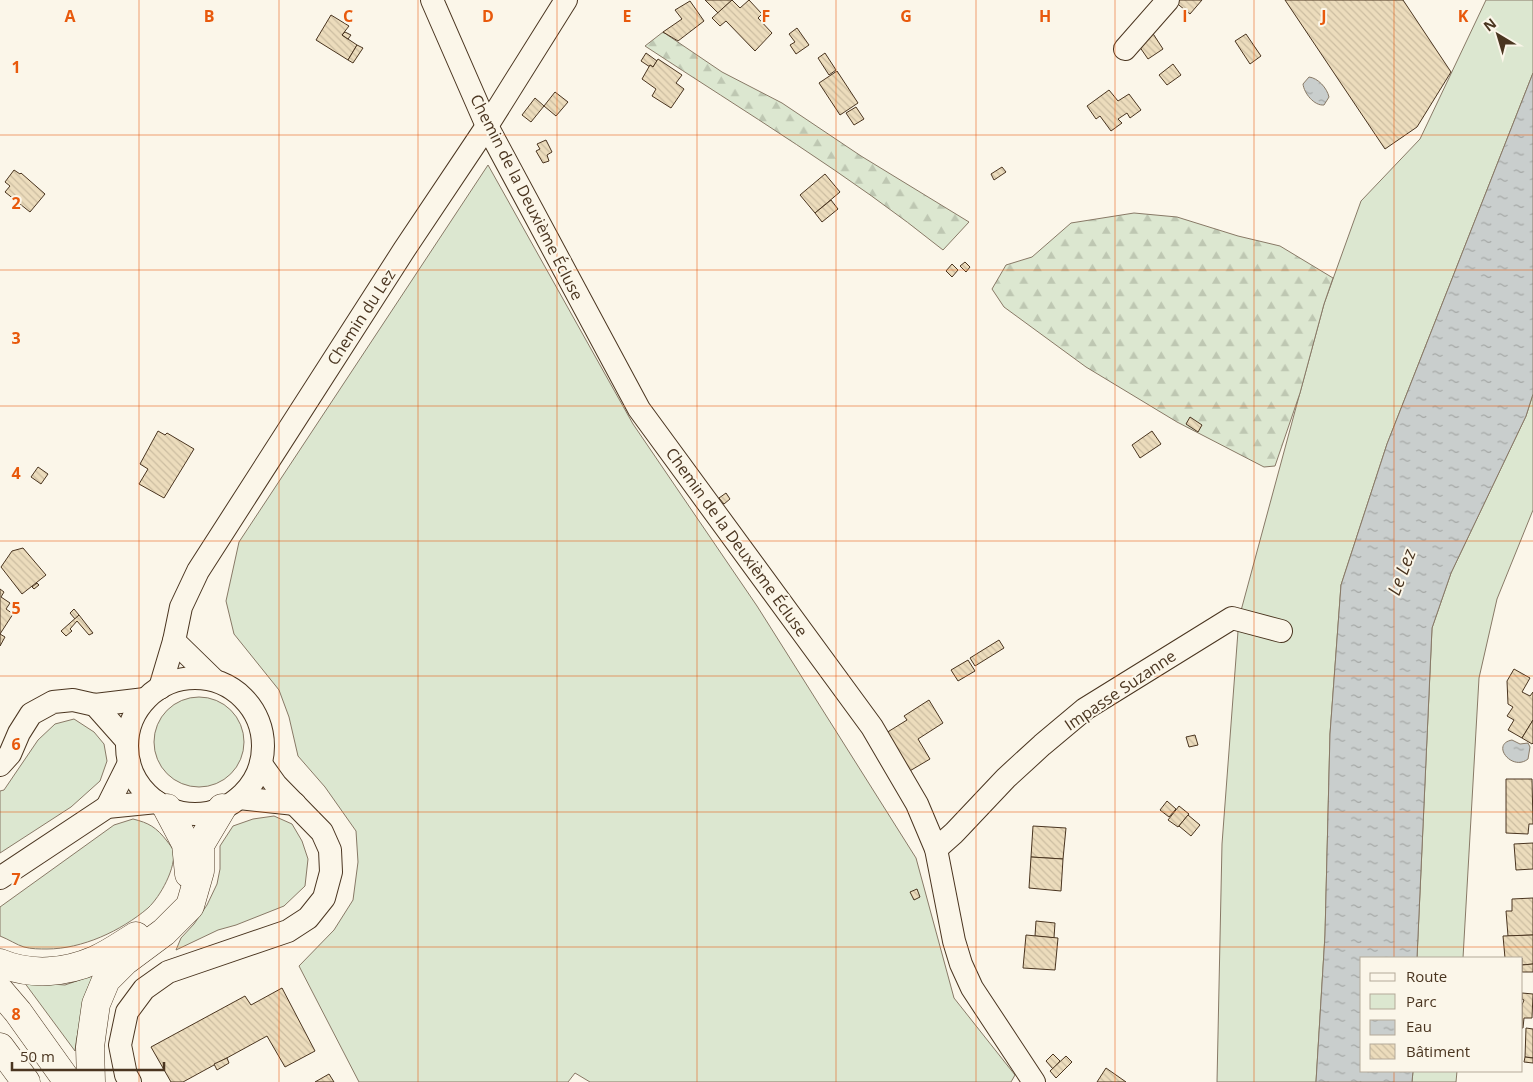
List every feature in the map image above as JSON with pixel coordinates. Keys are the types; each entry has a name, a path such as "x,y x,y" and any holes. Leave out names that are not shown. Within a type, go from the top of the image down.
{"main road":[{"path":"91,1082 92,1032 96,1004 106,980 125,961 164,932 190,906 200,871 200,845 231,803"},
{"path":"0,963 13,968 48,972 69,969 96,960 147,930 176,908 190,873 186,844 162,805"},
{"path":"0,991 18,1012 68,1082"},
{"path":"0,1047 26,1082"}],"street":[{"name":"Chemin de la Deuxième Écluse","path":"432,0 488,126 639,409 872,727 917,804 936,849 954,940 961,964 972,988 1034,1082"},
{"name":"Chemin du Lez","path":"152,693 174,641 181,608 198,572 404,250 488,126 566,0"},
{"path":"1125,49 1168,0"},
{"name":"Impasse Suzanne","path":"936,849 954,833 1006,778 1085,709 1232,618 1280,631"},
{"path":"174,641 213,679"},
{"path":"0,765 10,754 19,733 31,714 53,702 73,700 95,705 152,693 172,682 185,678 213,679 232,688 249,703 260,721 264,743 261,764 252,783 231,803"},
{"path":"107,807 128,752 130,724 138,709 152,693"},
{"path":"95,705 128,752 136,778 145,791 162,805 185,813 204,813 231,803 295,804"},
{"path":"130,1082 126,1075 120,1045 127,1012 144,988 168,972 288,931 308,918 324,898 331,872 330,850 322,832 276,785 261,764"},
{"path":"5,874 107,807 162,805"}],"green space":[{"path":"1486,0 1533,0 1533,73 1387,444 1341,585 1330,734 1325,935 1316,1082 1217,1082 1222,844 1239,618 1324,304 1361,201 1420,139"},
{"path":"663,32 722,72 782,103 861,156 969,222 943,250 908,222 834,170 645,46"},
{"path":"488,165 633,424 757,606 916,858 954,998 1015,1075 1011,1082 590,1082 575,1073 568,1082 359,1082 299,966 334,930 353,900 358,862 356,831 325,787 298,756 289,717 279,690 234,634 226,601 239,542"},
{"path":"1134,213 1177,217 1238,236 1280,246 1333,278 1300,393 1275,466 1264,467 1177,422 1086,367 1004,307 992,289 1006,265 1032,257 1071,223"},
{"path":"1533,394 1533,510 1497,599 1479,678 1463,957 1417,957 1432,628 1451,573 1526,416"},
{"path":"199,697 216,700 231,710 241,725 244,742 241,759 231,774 216,784 199,787 182,784 167,774 157,759 154,742 157,725 167,710 182,700"},
{"path":"74,719 94,732 104,744 107,761 100,781 71,807 0,853 0,791 4,790 38,740 55,724"},
{"path":"274,816 292,824 302,841 308,859 305,886 284,906 218,930 176,950 181,938 194,924 207,905 217,884 220,869 220,846 233,826 253,819"},
{"path":"133,819 156,829 173,850 174,857 170,873 158,897 148,908 113,931 74,946 47,949 30,948 0,936 0,907 114,825"},
{"path":"99,973 81,1021 75,1051 24,982 65,985"},
{"path":"1413,1072 1457,1072 1456,1082 1412,1082"}],"water":[{"name":"Le Lez","path":"1533,73 1533,394 1526,416 1451,573 1432,628 1417,957 1360,957 1360,1072 1413,1072 1412,1082 1316,1082 1325,935 1330,734 1341,585 1387,444"},
{"path":"1309,77 1319,81 1326,90 1329,97 1324,105 1313,101 1305,91 1303,84"},
{"path":"1512,740 1520,744 1528,743 1530,747 1528,759 1516,762 1506,756 1503,746 1506,742"}],"building":[{"path":"705,0 732,0 718,13"},
{"path":"732,0 740,8 749,0 762,14 758,18 772,33 755,51 726,21 720,26 712,18"},
{"path":"1175,0 1202,0 1190,14"},
{"path":"1285,0 1403,0 1451,72 1417,127 1385,149"},
{"path":"690,1 704,21 678,41 663,32 682,19 675,10"},
{"path":"331,15 349,26 342,35 357,45 348,60 316,40"},
{"path":"797,28 809,45 796,54 790,45 795,42 789,34"},
{"path":"1150,29 1163,49 1148,59 1137,43"},
{"path":"345,32 351,35 348,39 342,35"},
{"path":"1246,34 1261,56 1250,64 1235,41"},
{"path":"357,45 363,48 353,63 348,60"},
{"path":"646,53 657,61 653,67 641,61"},
{"path":"825,53 836,70 829,75 818,58"},
{"path":"658,59 682,75 676,83 684,89 671,108 652,96 656,89 642,79 650,65 653,67"},
{"path":"1173,64 1181,75 1167,85 1159,75"},
{"path":"837,71 858,103 840,115 819,83"},
{"path":"1109,90 1118,101 1129,94 1141,110 1130,118 1127,113 1118,119 1122,123 1111,131 1100,116 1096,119 1087,106"},
{"path":"555,92 568,102 556,116 544,106"},
{"path":"535,98 544,106 531,122 522,115"},
{"path":"856,107 864,119 854,125 846,113"},
{"path":"546,140 552,152 547,155 549,161 543,163 536,151 540,149 537,144"},
{"path":"1002,167 1006,172 994,180 991,174"},
{"path":"14,170 21,173 45,194 30,212 5,192 10,186 5,182"},
{"path":"825,174 840,192 815,213 800,195"},
{"path":"831,200 838,209 822,222 815,213"},
{"path":"965,262 970,267 966,272 960,266"},
{"path":"952,264 958,270 952,277 946,271"},
{"path":"1190,417 1202,425 1198,432 1186,424"},
{"path":"158,431 165,435 167,433 194,449 164,498 139,484 148,469 140,464"},
{"path":"1152,431 1161,444 1140,458 1132,445"},
{"path":"38,467 48,474 41,484 31,477"},
{"path":"726,493 730,499 724,504 719,498"},
{"path":"23,548 46,575 22,594 1,567 12,551"},
{"path":"37,583 39,585 34,589 32,587"},
{"path":"0,589 4,592 1,597 10,603 6,609 13,614 0,634"},
{"path":"74,609 79,615 75,619 70,613"},
{"path":"79,615 93,633 89,635 77,621 70,629 72,631 66,636 61,631"},
{"path":"0,634 5,637 0,646"},
{"path":"999,640 1004,648 975,666 970,658"},
{"path":"968,660 975,671 958,681 951,670"},
{"path":"1514,669 1530,678 1522,692 1530,696 1533,692 1533,720 1522,738 1508,730 1514,720 1507,716 1513,707 1508,704 1507,681"},
{"path":"929,700 943,723 918,739 930,759 908,772 886,733 907,720 904,716"},
{"path":"1533,720 1533,743 1532,744 1522,738"},
{"path":"1195,735 1198,745 1189,747 1186,737"},
{"path":"1506,779 1532,779 1533,824 1529,824 1528,834 1506,833"},
{"path":"1167,801 1176,809 1169,817 1160,810"},
{"path":"1179,806 1189,814 1178,827 1168,820"},
{"path":"1188,815 1200,825 1191,836 1179,826"},
{"path":"1033,826 1066,828 1063,859 1031,857"},
{"path":"1533,843 1533,869 1516,870 1514,844"},
{"path":"1031,857 1063,859 1061,891 1029,888"},
{"path":"917,889 920,897 914,900 910,892"},
{"path":"1533,898 1533,935 1508,936 1506,911 1512,911 1512,899"},
{"path":"1036,921 1055,923 1054,938 1035,936"},
{"path":"1026,935 1058,938 1055,970 1023,968"},
{"path":"1533,935 1533,964 1523,965 1523,957 1505,957 1503,936"},
{"path":"1533,964 1533,972 1523,972 1523,965"},
{"path":"282,988 315,1051 285,1067 267,1036 183,1082 171,1082 151,1047 245,996 251,1005"},
{"path":"1523,993 1533,994 1532,1018 1524,1018 1523,1028 1523,1002"},
{"path":"1526,1028 1533,1029 1533,1058 1525,1057"},
{"path":"1053,1054 1060,1061 1053,1069 1046,1061"},
{"path":"1066,1056 1072,1062 1056,1078 1050,1071"},
{"path":"1525,1057 1533,1058 1533,1063 1524,1062"},
{"path":"227,1058 229,1063 217,1070 214,1064"},
{"path":"1106,1068 1126,1082 1097,1082"},
{"path":"329,1074 334,1082 315,1082"}]}
